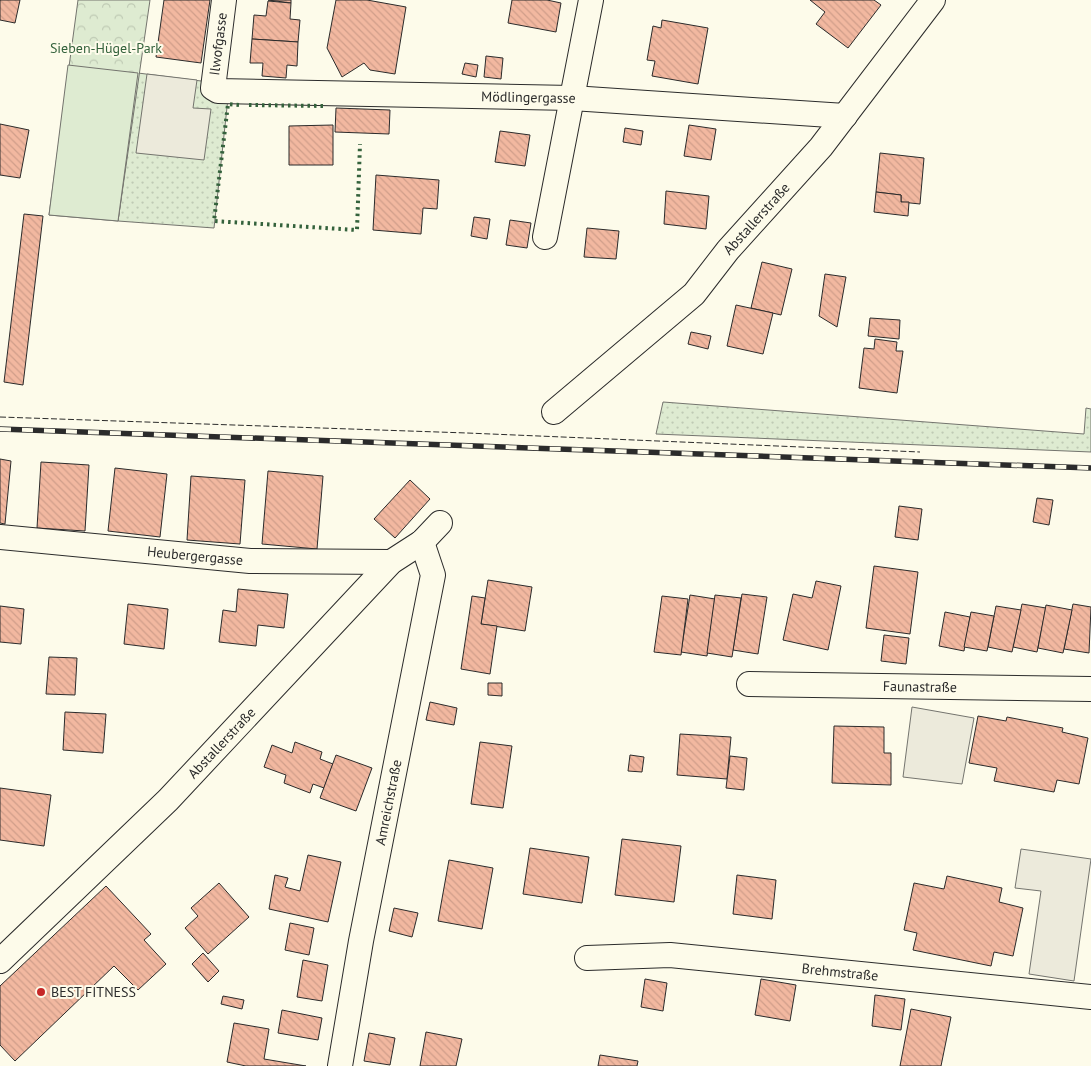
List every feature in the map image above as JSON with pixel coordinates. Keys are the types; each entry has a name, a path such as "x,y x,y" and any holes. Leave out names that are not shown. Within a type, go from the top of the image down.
{"street":[{"name":"Ilwofgasse","path":"213,88 224,0"},
{"path":"544,237 591,0"},
{"name":"Abstallerstraße","path":"554,412 694,294 728,250 821,147 933,0"},
{"name":"Mödlingergasse","path":"213,88 218,91 236,93 572,98 845,116"},
{"name":"Abstallerstraße","path":"0,961 168,800 391,562 422,542 440,523"},
{"name":"Heubergergasse","path":"0,537 250,560 391,562"},
{"name":"Amreichstraße","path":"340,1066 361,941 433,574 422,542"},
{"name":"Faunastraße","path":"749,684 1091,689"},
{"name":"Brehmstraße","path":"587,958 688,957 1091,997"}],"green space":[{"name":"Sieben-Hügel-Park","path":"78,0 150,0 118,221 49,215"},
{"name":"Sieben-Hügel-Park","path":"68,65 138,73 118,221 49,215"},
{"path":"138,73 209,82 228,98 214,228 118,221"},
{"path":"663,402 1084,434 1086,408 1091,409 1091,452 656,434"}],"shaded area":[{"path":"147,74 197,80 193,108 211,109 204,160 136,153"},
{"path":"912,707 974,718 962,784 903,777"},
{"path":"1021,849 1091,859 1074,981 1029,974 1041,891 1015,888"}],"building":[{"path":"0,0 20,0 15,23 0,20"},
{"path":"164,0 210,0 201,63 156,57"},
{"path":"268,0 291,0 291,3"},
{"path":"336,0 367,0 406,7 395,74 370,70 364,63 342,77 327,48"},
{"path":"512,0 547,0 561,3 556,32 508,23"},
{"path":"810,0 874,0 881,5 848,48 816,24 825,12"},
{"path":"268,1 291,3 290,19 300,20 298,42 252,39 254,15 266,16"},
{"path":"662,20 708,28 698,84 652,76 655,61 647,60 653,26 661,28"},
{"path":"252,39 298,42 297,66 287,65 286,78 262,76 263,63 250,63"},
{"path":"486,56 503,58 501,79 484,77"},
{"path":"465,63 478,65 476,77 462,74"},
{"path":"336,108 390,110 389,134 335,132"},
{"path":"0,124 29,130 20,178 0,175"},
{"path":"333,125 333,165 289,165 289,126"},
{"path":"689,125 716,129 711,160 684,156"},
{"path":"625,128 643,131 641,145 623,142"},
{"path":"500,131 530,135 525,166 495,162"},
{"path":"880,153 924,158 920,204 901,202 901,195 876,192"},
{"path":"376,175 439,180 437,209 423,208 421,234 373,230"},
{"path":"666,191 709,196 706,229 664,224"},
{"path":"876,192 901,195 901,202 909,202 908,216 874,212"},
{"path":"24,214 43,216 23,385 4,382"},
{"path":"474,217 490,219 487,239 471,236"},
{"path":"510,220 531,223 527,248 506,245"},
{"path":"587,228 619,231 616,259 584,257"},
{"path":"762,262 792,269 781,315 751,308"},
{"path":"825,274 846,277 837,327 819,316"},
{"path":"736,305 773,313 763,354 727,346"},
{"path":"870,318 900,320 899,339 868,336"},
{"path":"691,332 711,336 708,349 688,344"},
{"path":"875,339 897,342 896,351 903,351 897,393 859,388 864,348 874,349"},
{"path":"0,459 11,461 5,524 0,523"},
{"path":"41,462 89,465 85,531 37,528"},
{"path":"115,468 167,474 160,537 108,531"},
{"path":"268,471 323,476 317,549 262,544"},
{"path":"191,476 245,480 240,544 187,540"},
{"path":"410,480 430,499 395,538 374,519"},
{"path":"1037,498 1053,500 1049,525 1033,522"},
{"path":"899,506 922,509 918,540 895,537"},
{"path":"874,566 918,572 910,634 866,628"},
{"path":"488,580 532,587 525,631 481,624"},
{"path":"816,581 841,586 828,650 783,640 793,594 812,598"},
{"path":"238,589 288,594 284,628 258,625 256,646 219,642 223,610 236,612"},
{"path":"742,594 767,597 758,654 733,650"},
{"path":"690,595 715,599 707,656 681,652"},
{"path":"715,595 741,598 732,657 707,653"},
{"path":"472,596 485,598 481,624 497,626 490,674 461,669"},
{"path":"662,596 688,599 681,655 654,652"},
{"path":"128,604 168,609 164,649 124,644"},
{"path":"1022,604 1046,608 1037,652 1013,647"},
{"path":"1073,604 1091,607 1089,653 1064,649"},
{"path":"1046,605 1072,610 1063,653 1038,648"},
{"path":"0,606 24,609 21,644 0,642"},
{"path":"996,606 1021,610 1012,652 988,647"},
{"path":"945,612 970,617 964,651 939,646"},
{"path":"971,612 994,616 987,651 964,647"},
{"path":"884,635 909,638 906,664 881,661"},
{"path":"49,657 77,658 75,695 46,694"},
{"path":"488,683 502,683 502,696 488,695"},
{"path":"430,702 457,708 454,725 426,720"},
{"path":"65,712 106,714 103,753 63,750"},
{"path":"978,716 1006,721 1007,717 1063,728 1062,732 1088,738 1079,784 1057,780 1054,792 994,781 997,768 969,763"},
{"path":"834,726 884,727 884,753 891,753 891,785 832,783"},
{"path":"680,734 731,737 727,779 677,775"},
{"path":"295,742 322,752 320,759 333,764 324,788 313,784 310,793 284,783 286,775 264,767 272,745 292,753"},
{"path":"480,742 512,746 503,808 471,804"},
{"path":"336,755 372,768 356,811 320,798"},
{"path":"630,755 644,757 642,772 628,771"},
{"path":"730,756 747,758 744,790 726,788"},
{"path":"0,788 51,795 44,846 0,840"},
{"path":"622,839 681,846 674,902 615,895"},
{"path":"530,848 589,857 582,903 523,894"},
{"path":"308,855 341,862 328,922 269,909 275,875 288,878 285,887 300,891"},
{"path":"449,860 493,868 482,929 438,921"},
{"path":"737,875 776,880 772,919 733,914"},
{"path":"947,876 1002,888 999,902 1023,908 1013,956 994,952 991,966 913,950 917,933 904,930 914,883 944,889"},
{"path":"219,883 249,917 208,954 185,928 198,916 191,908"},
{"path":"106,886 151,934 144,940 166,964 138,990 114,966 15,1061 0,1045 0,986"},
{"path":"394,908 418,913 412,937 389,931"},
{"path":"290,923 314,928 309,955 285,950"},
{"path":"203,953 219,971 208,982 192,964"},
{"path":"303,960 328,965 322,1001 297,997"},
{"path":"645,979 667,983 663,1011 641,1007"},
{"path":"761,979 796,985 790,1021 755,1015"},
{"path":"875,995 905,999 901,1030 872,1026"},
{"path":"223,996 244,1000 242,1009 221,1004"},
{"path":"911,1009 951,1017 941,1066 900,1066"},
{"path":"282,1010 322,1018 318,1040 278,1033"},
{"path":"234,1023 269,1029 264,1059 306,1066 246,1066 227,1062"},
{"path":"426,1032 462,1039 456,1066 420,1066"},
{"path":"369,1033 395,1038 390,1065 364,1061"},
{"path":"600,1055 638,1061 637,1066 598,1066"}],"railway":[{"path":"0,429 1091,468"}],"hedge":[{"path":"239,105 228,104 214,221 357,230 360,144"},
{"path":"249,105 324,106"}],"fence":[{"path":"0,417 467,433 920,452"}],"place":[{"name":"BEST FITNESS","path":"41,992"}]}
